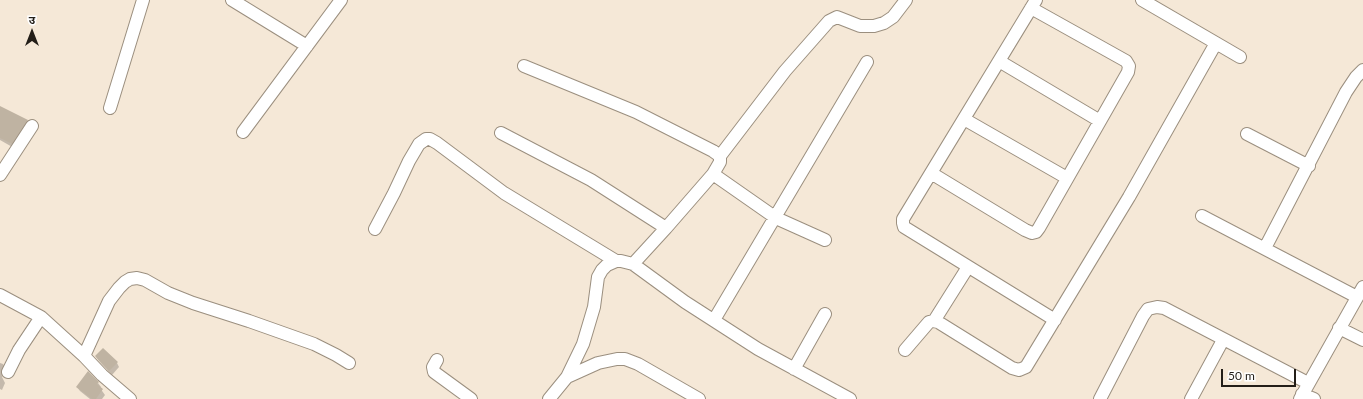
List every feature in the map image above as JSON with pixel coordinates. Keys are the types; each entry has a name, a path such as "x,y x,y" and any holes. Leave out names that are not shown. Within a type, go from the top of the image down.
{"street":[{"path":"110,108 143,0"},
{"path":"232,0 308,46"},
{"path":"242,132 341,0"},
{"path":"633,264 713,174 720,162 720,156 786,71 828,21 837,17 860,26 874,26 884,23 893,17 906,0"},
{"path":"1142,0 1240,57"},
{"path":"931,173 1025,230 1032,233 1036,232 1128,72 1129,66 1126,61 1033,4 903,219 904,227 1055,320"},
{"path":"905,350 929,322 934,321 938,322 1012,368 1019,370 1026,368 1129,196 1216,43"},
{"path":"999,61 1100,121"},
{"path":"714,320 776,218 867,62"},
{"path":"524,66 636,112 720,156"},
{"path":"1265,248 1309,166 1346,92 1356,76 1363,70"},
{"path":"964,119 1067,178"},
{"path":"0,175 32,126"},
{"path":"501,134 591,180 666,228"},
{"path":"1247,134 1309,166"},
{"path":"375,229 419,144 422,141 430,139 504,193 616,261"},
{"path":"713,174 776,218 825,240"},
{"path":"1202,216 1265,248 1360,292 1303,392"},
{"path":"549,399 566,377 583,344 594,307 598,277 607,265 616,261 625,261 633,264 685,302 758,349 850,399"},
{"path":"934,321 968,267"},
{"path":"84,356 109,301 119,288 126,282 130,279 137,278 145,280 168,293 193,303 271,328 314,344 349,363"},
{"path":"0,295 41,317 84,356 102,375 130,399"},
{"path":"1100,399 1143,316 1148,309 1152,307 1164,308 1223,340 1314,399"},
{"path":"794,369 825,314"},
{"path":"8,372 19,350 41,317"},
{"path":"1339,328 1363,340"},
{"path":"1191,399 1223,340"},
{"path":"566,377 598,364 617,359 625,359 638,364 700,399"},
{"path":"437,360 433,367 434,372 471,399"}],"building":[{"path":"0,106 28,120 12,144 0,138"},
{"path":"103,348 118,362 109,371 95,356"},
{"path":"88,371 99,382 97,384 103,389 96,399 92,399 76,387"}]}
